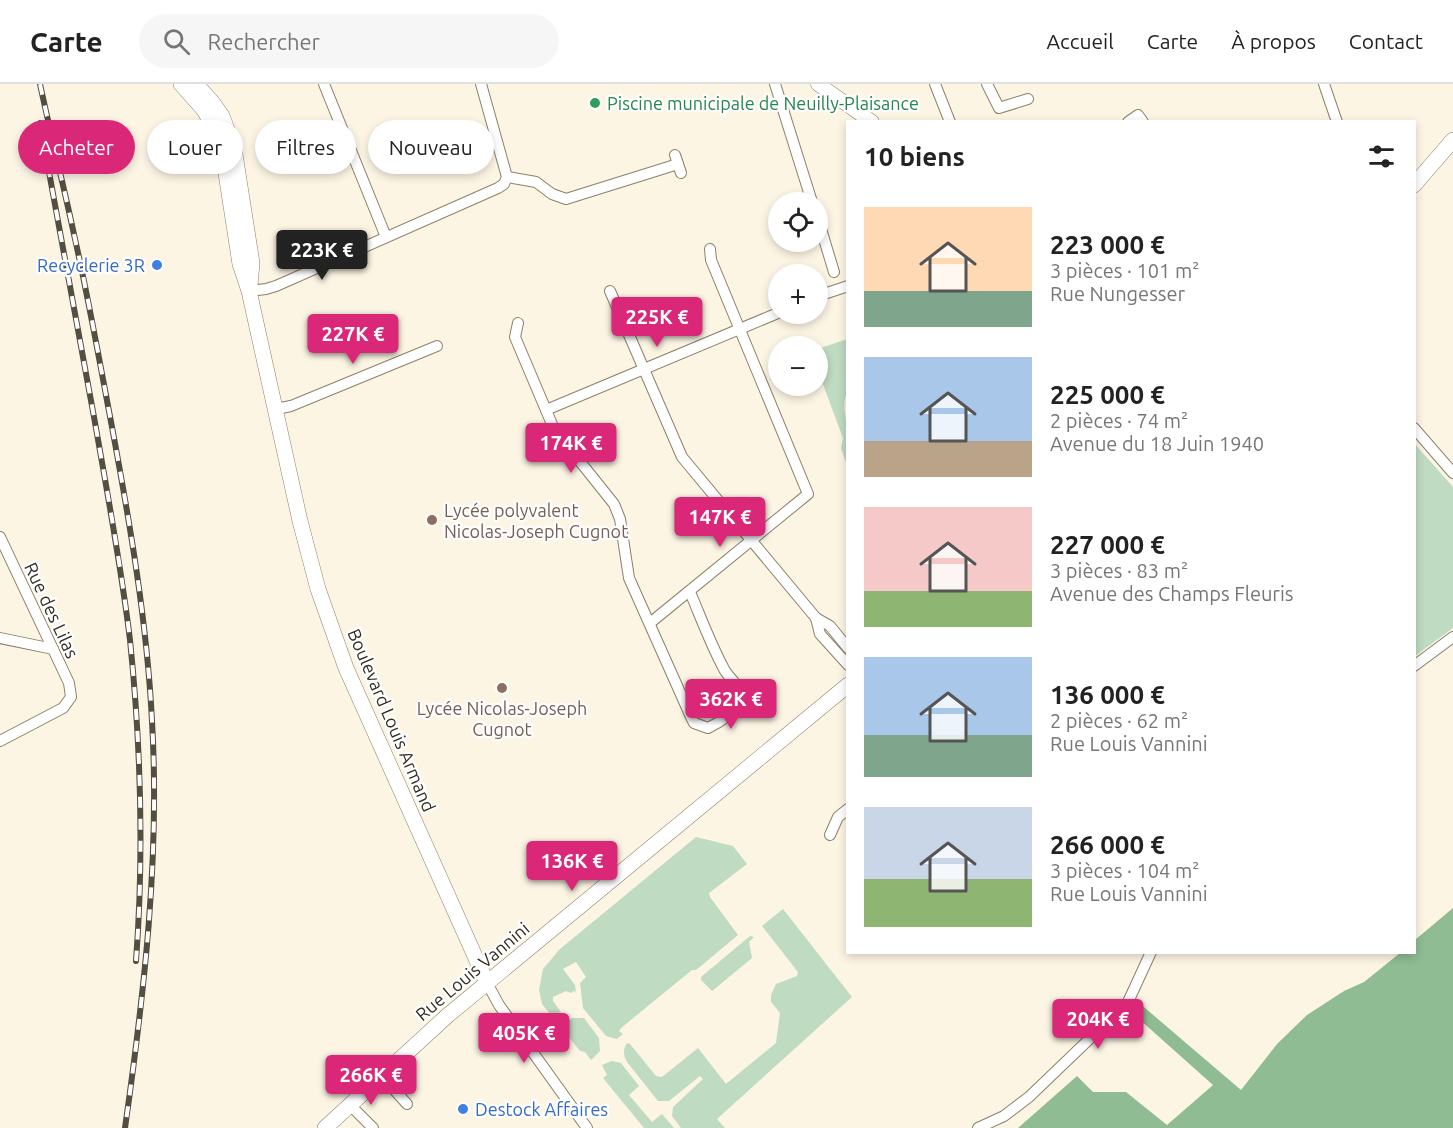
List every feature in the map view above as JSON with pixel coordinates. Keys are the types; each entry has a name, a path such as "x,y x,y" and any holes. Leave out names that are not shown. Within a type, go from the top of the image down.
{"main road":[{"name":"Boulevard Louis Armand","path":"182,84 204,110 221,141 240,264 249,291 310,565 346,668 487,983"},
{"name":"Boulevard Louis Armand","path":"196,84 222,116 234,148 252,263 249,291"},
{"path":"1416,183 1453,140"},
{"name":"Rue Louis Vannini","path":"325,1128 381,1075 487,983 846,687"}],"street":[{"path":"324,84 386,237"},
{"path":"249,291 276,286 504,184 507,177 481,84"},
{"path":"775,84 809,192"},
{"path":"818,84 869,120"},
{"path":"935,84 949,120"},
{"path":"987,84 999,108 1028,99"},
{"path":"1324,84 1335,120"},
{"path":"507,177 536,182 552,194 566,199 678,164"},
{"path":"650,623 808,494 711,260 710,249"},
{"path":"828,252 834,272"},
{"path":"828,293 846,287"},
{"path":"610,291 682,457 816,618 830,626 846,646"},
{"path":"546,410 768,317"},
{"path":"518,323 515,337 546,410 560,439 614,504 620,519 629,578 691,717 700,726 708,728 738,706 741,698 739,688 725,672 690,592"},
{"path":"276,409 291,406 436,346"},
{"path":"1416,430 1453,473"},
{"name":"Rue des Lilas","path":"0,537 69,683 71,698 63,708 0,741"},
{"path":"816,618 820,634 846,663"},
{"path":"1416,665 1453,637"},
{"path":"0,638 52,649"},
{"path":"830,835 837,817 846,810"},
{"path":"978,1128 1004,1116 1029,1096 1128,1002 1150,954"},
{"name":"Boulevard Louis Armand","path":"487,983 499,1005 587,1128"},
{"path":"381,1075 407,1104"},
{"path":"349,1104 373,1128"}],"green space":[{"path":"846,339 844,405 846,463 841,448 843,438 827,396 828,346"},
{"path":"1416,445 1453,487 1453,628 1416,655"},
{"path":"696,837 733,846 747,864 709,893 738,935 621,1028 619,1031 623,1034 617,1039 606,1036 583,1008 580,983 586,977 576,962 563,969 575,985 576,992 566,991 553,997 553,1001 561,1012 553,1015 561,1025 572,1018 584,1018 599,1038 600,1051 591,1060 585,1052 580,1051 542,1004 539,990 543,969 560,949"},
{"path":"1453,908 1453,1128 1018,1128 1077,1076 1093,1092 1126,1092 1167,1125 1213,1085 1130,1011 1138,1002 1241,1090 1277,1044 1307,1015 1344,991 1364,982 1399,954 1416,954 1416,939"},
{"path":"783,909 852,997 717,1119 725,1128 681,1128 672,1116 673,1107 703,1079 700,1076 669,1101 658,1101 627,1062 624,1052 626,1045 630,1044 656,1076 662,1077 698,1048 726,1084 776,1043 780,1013 771,1002 771,995 776,984 797,976 798,972 762,926"},
{"path":"750,936 754,937 749,942 752,958 712,991 701,980 701,977"},
{"path":"612,1061 621,1063 639,1086 629,1095 652,1122 662,1114 674,1128 644,1128 603,1078 607,1075 602,1065"}],"railway":[{"path":"40,84 85,286 119,463 137,573 150,684 154,772 152,874 144,976 125,1128"},
{"path":"49,174 109,500 130,640 137,720 141,841 136,961"}],"place":[{"name":"Piscine municipale de Neuilly-Plaisance","path":"595,103"},
{"name":"Recyclerie 3R","path":"157,265"},
{"name":"Lycée polyvalent Nicolas-Joseph Cugnot","path":"432,520"},
{"name":"Lycée Nicolas-Joseph Cugnot","path":"502,688"},
{"name":"Destock Affaires","path":"463,1109"}]}
